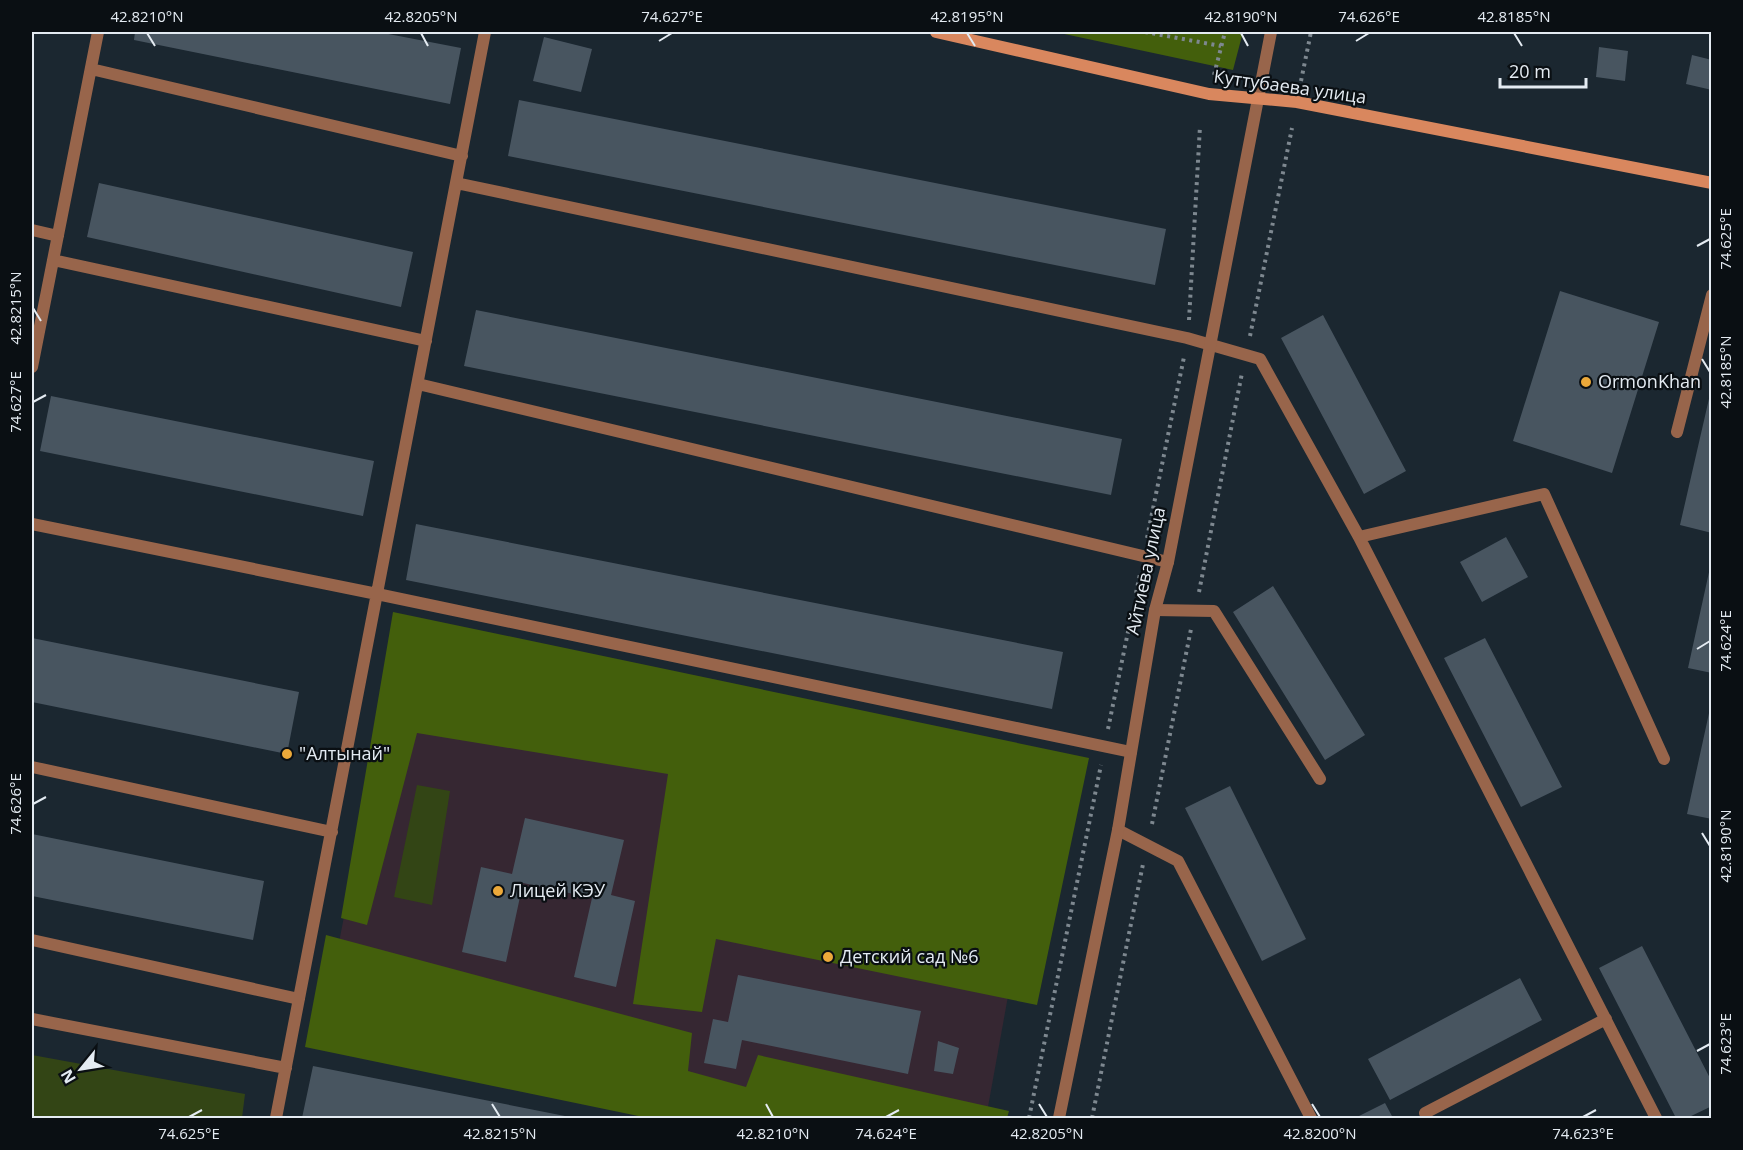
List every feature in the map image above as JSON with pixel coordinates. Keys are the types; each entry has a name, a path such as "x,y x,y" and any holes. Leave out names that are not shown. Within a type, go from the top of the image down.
{"main road":[{"name":"Куттубаева улица","path":"936,32 1209,94 1297,102 1712,183"}],"street":[{"path":"32,368 98,32"},
{"path":"276,1119 486,32"},
{"name":"Айтиева улица","path":"1059,1119 1118,830 1155,610 1168,561 1271,32"},
{"path":"91,69 462,156"},
{"path":"456,183 1188,338 1260,359 1359,537 1656,1119"},
{"path":"32,230 58,236"},
{"path":"53,260 426,340"},
{"path":"1677,432 1712,295"},
{"path":"418,384 1168,561"},
{"path":"1359,537 1544,494 1664,759"},
{"path":"32,524 1131,752"},
{"path":"1155,610 1214,611 1320,779"},
{"path":"32,766 332,832"},
{"path":"1118,830 1178,861 1311,1119"},
{"path":"32,940 299,999"},
{"path":"32,1019 286,1068"},
{"path":"1425,1113 1606,1019"}],"path":[{"path":"1145,32 1221,46"},
{"path":"1214,75 1225,32"},
{"path":"1301,81 1311,32"},
{"path":"1134,600 1188,338 1200,126"},
{"path":"1029,1119 1130,622"}],"shaded area":[{"path":"382,720 1038,830 986,1118 791,1118 324,1020"}],"green space":[{"path":"1055,32 1243,32 1233,70"},
{"path":"393,612 1089,758 1037,1005 716,939 702,1012 633,1004 668,774 417,733 367,925 341,918"},
{"path":"417,785 450,791 432,905 394,897"},
{"path":"326,935 692,1033 688,1071 746,1087 758,1055 1009,1111 1007,1118 648,1118 305,1047"},
{"path":"32,1055 245,1094 242,1118 32,1118"}],"building":[{"path":"135,32 378,32 461,48 450,104 134,40"},
{"path":"544,37 592,49 581,92 533,81"},
{"path":"1599,47 1628,51 1625,81 1596,77"},
{"path":"1692,55 1712,60 1712,90 1686,84"},
{"path":"519,100 1166,229 1155,285 508,156"},
{"path":"99,183 413,252 401,307 87,237"},
{"name":"OrmonKhan","path":"1560,291 1659,322 1612,473 1513,441"},
{"path":"476,310 1122,439 1111,495 464,366"},
{"path":"1323,315 1406,471 1364,494 1281,338"},
{"path":"1712,390 1712,533 1680,525"},
{"path":"51,396 374,461 363,516 40,451"},
{"path":"416,524 1063,652 1052,709 406,580"},
{"path":"1506,537 1528,577 1482,602 1460,562"},
{"path":"1712,564 1712,673 1688,668"},
{"path":"1273,586 1365,735 1325,760 1233,612"},
{"path":"32,638 299,692 287,754 32,702"},
{"path":"1485,638 1562,787 1521,807 1444,658"},
{"path":"1712,704 1712,819 1687,814"},
{"path":"1230,786 1306,939 1262,961 1185,808"},
{"path":"525,818 624,840 611,895 635,901 616,987 574,977 592,898 523,883 506,962 462,952 481,867 512,874"},
{"path":"32,834 264,881 253,940 32,896"},
{"path":"1642,946 1712,1082 1712,1106 1687,1118 1676,1118 1599,968"},
{"path":"738,975 921,1011 908,1074 742,1040 736,1069 704,1063 713,1019 728,1022"},
{"path":"1520,978 1542,1020 1390,1100 1368,1059"},
{"path":"938,1041 959,1048 953,1074 934,1071"},
{"path":"313,1066 570,1117 570,1118 302,1118"},
{"path":"1385,1103 1393,1118 1355,1118"}],"place":[{"name":"OrmonKhan","path":"1586,382"},
{"name":"\"Алтынай\"","path":"287,754"},
{"name":"Лицей КЭУ","path":"498,891"},
{"name":"Детский сад №6","path":"828,957"}]}
